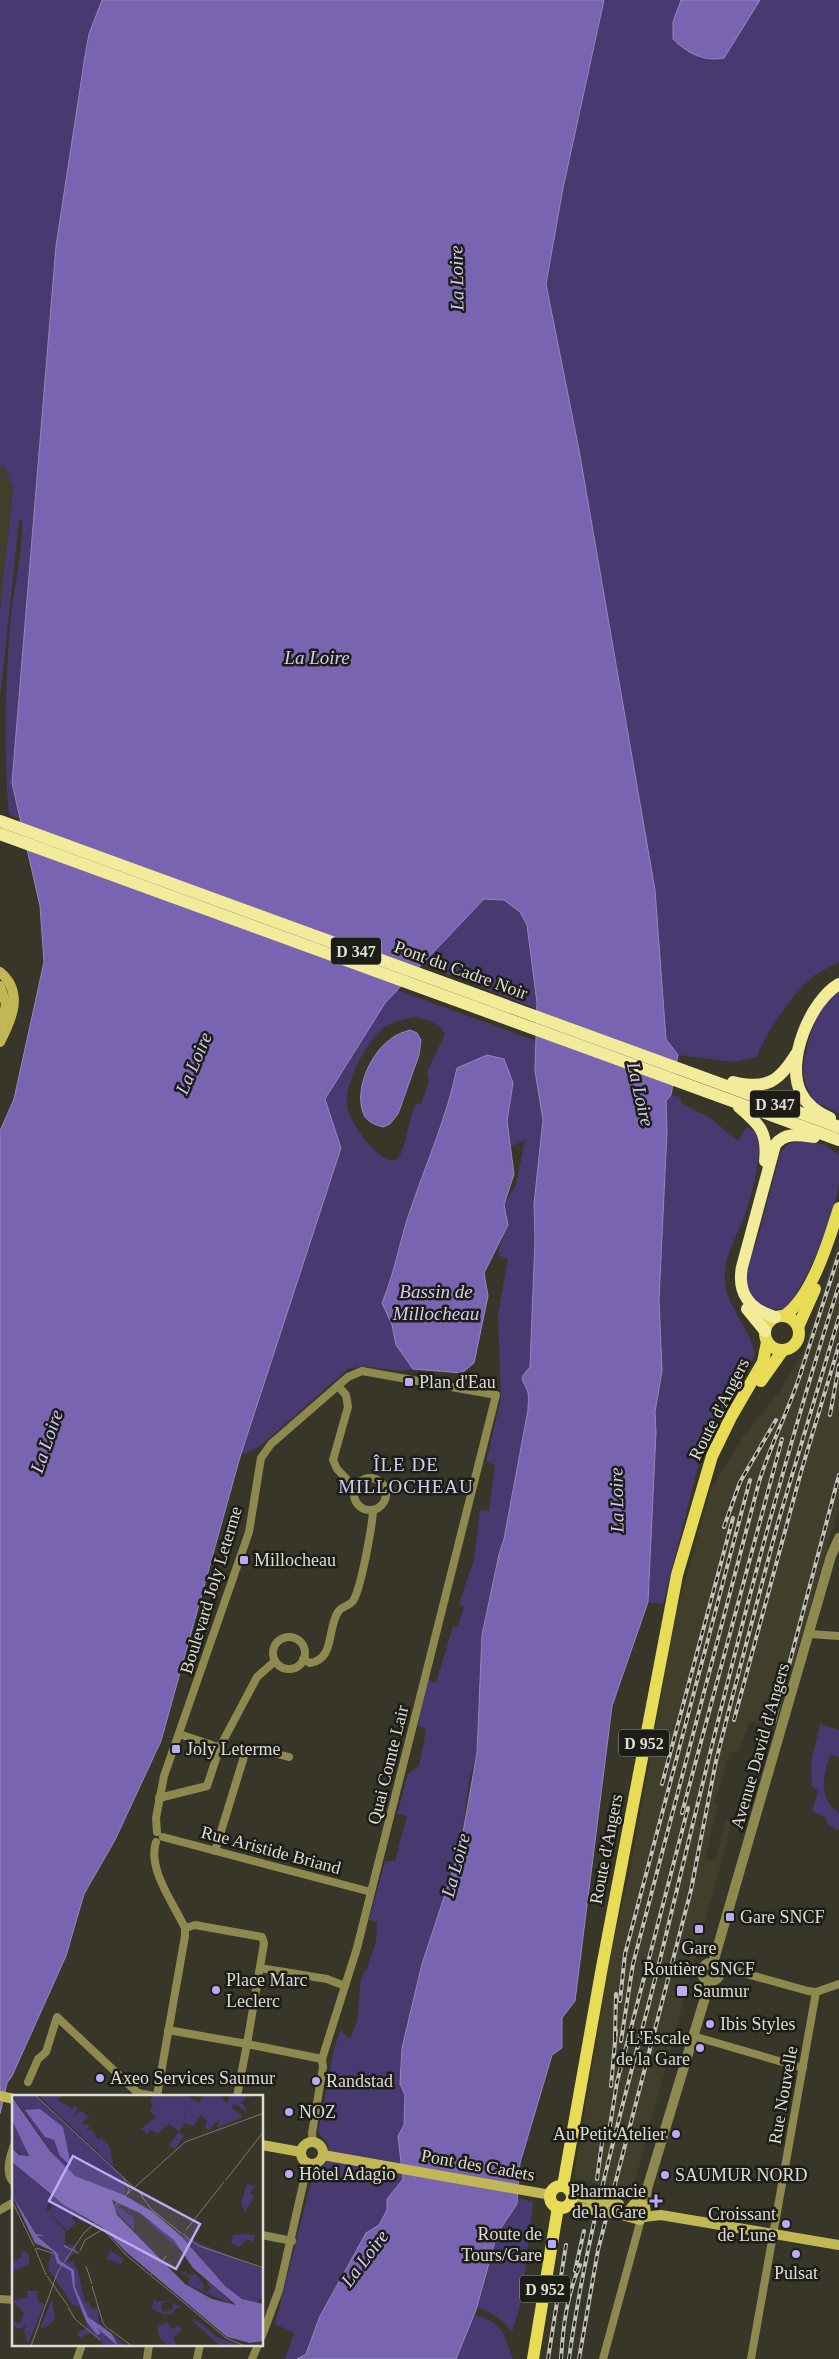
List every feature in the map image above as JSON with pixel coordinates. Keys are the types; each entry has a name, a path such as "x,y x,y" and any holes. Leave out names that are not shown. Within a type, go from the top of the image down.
{"highway":[{"name":"Pont du Cadre Noir","path":"0,821 698,1076 711,1083"},
{"name":"Pont du Cadre Noir","path":"0,834 711,1083"},
{"path":"839,984 824,996 814,1008 800,1047 797,1075 801,1093 818,1111 839,1121"},
{"path":"711,1083 768,1084 782,1074 800,1047"},
{"name":"D 347","path":"711,1083 731,1101 839,1141"},
{"name":"D 347","path":"711,1083 839,1127"},
{"path":"731,1101 757,1122 766,1142 764,1173 735,1277 741,1301 766,1336"},
{"path":"780,1317 762,1313 751,1305 743,1292 740,1277 767,1180 772,1151 778,1141 793,1135 839,1141"}],"main road":[{"path":"0,972 12,989 14,1004 12,1016 0,1042"},
{"path":"0,986 6,1004 0,1032"},
{"path":"839,1208 811,1279 795,1307 768,1323 766,1336 777,1350 793,1346 799,1337 798,1327 824,1269 839,1229"},
{"path":"780,1317 792,1320 798,1327"},
{"name":"Route d'Angers","path":"563,2206 572,2197 567,2188 649,1713 677,1575 704,1477 716,1446 763,1362 766,1336"},
{"name":"Route d'Angers","path":"692,1520 727,1440 758,1385 783,1350"},
{"path":"0,2096 12,2098"},
{"path":"313,2143 320,2145 323,2155 318,2163 308,2163 303,2159 301,2152 307,2144 313,2143"},
{"path":"264,2144 301,2152"},
{"name":"Pont des Cadets","path":"323,2155 545,2193"},
{"path":"588,2204 567,2188 554,2189 545,2193 551,2201 563,2206 588,2204 839,2245"},
{"name":"D 952","path":"533,2359 563,2206"}],"street":[{"name":"Boulevard Joly Leterme","path":"185,1928 158,1872 156,1842 153,1837 160,1834 156,1818 159,1798 179,1734 249,1532 261,1458 272,1444 354,1373 368,1370 496,1395"},
{"path":"338,1386 346,1395 348,1407 333,1460 337,1469 355,1488"},
{"name":"Quai Comte Lair","path":"313,2143 312,2133 323,2067 322,2059 345,1986 370,1892 496,1395"},
{"path":"303,1659 310,1663 322,1658 327,1650 338,1611 353,1600 367,1548 373,1511 385,1501 386,1493 382,1483 377,1480 364,1479 355,1488 354,1495 358,1506 373,1511"},
{"name":"Avenue David d'Angers","path":"716,1966 809,1634 839,1538"},
{"path":"809,1634 839,1636"},
{"path":"288,1637 295,1638 302,1645 303,1659 296,1667 280,1666 275,1660 274,1647 277,1642 288,1637"},
{"path":"159,1798 207,1786 218,1753 218,1747 222,1744 257,1677 275,1660"},
{"path":"179,1734 218,1747"},
{"path":"215,1851 246,1750 255,1748 289,1757"},
{"name":"Rue Aristide Briand","path":"160,1834 215,1851 370,1892"},
{"path":"155,2095 186,1936 185,1928 195,1926 262,1937 264,1943 237,2095"},
{"path":"710,1981 702,1976 702,1969 707,1964 816,1992 839,1984"},
{"path":"710,1981 718,1978 716,1966"},
{"path":"260,1968 327,1979 345,1986"},
{"path":"605,2359 634,2253 639,2212 710,1981"},
{"name":"Rue Nouvelle","path":"751,2359 816,1992"},
{"path":"28,2082 38,2060 46,2052 57,2017 138,2093 149,2095"},
{"path":"168,2030 322,2059"},
{"path":"693,2036 803,2068"},
{"path":"12,2152 8,2165 12,2181"},
{"path":"266,2318 292,2241 308,2163"},
{"path":"0,2210 12,2203"},
{"path":"264,2235 292,2241"},
{"path":"77,2359 82,2346"},
{"path":"147,2359 149,2346"},
{"path":"198,2359 200,2346"},
{"path":"252,2359 258,2346"}],"shaded area":[{"path":"0,0 102,0 89,34 56,246 12,783 21,819 9,815 5,740 9,639 20,555 22,520 19,520 0,699 0,610 13,489 5,467 0,467"},
{"path":"604,0 839,0 839,962 815,975 799,990 773,1025 757,1057 734,1062 678,1055 666,1039 655,890 579,450 546,284 563,188"},
{"path":"0,467 5,467 13,489 0,610"},
{"path":"484,899 504,900 520,912 527,925 537,1009 422,964"},
{"path":"397,990 536,1041 535,1071 543,1120 534,1204 535,1240 530,1368 523,1375 528,1393 528,1410 504,1539 498,1554 482,1635 477,1753 469,1782 460,1849 422,1964 402,2048 400,2084 405,2095 404,2125 398,2136 403,2179 387,2199 387,2210 379,2225 366,2233 320,2316 306,2354 297,2359 285,2359 294,2333 275,2324 313,2175 326,2163 329,2146 318,2132 333,2053 340,2030 350,2039 357,2021 361,1978 367,1968 376,1942 377,1922 369,1920 385,1861 395,1861 407,1816 397,1814 408,1774 419,1766 426,1730 418,1725 427,1679 436,1683 453,1626 458,1627 464,1607 459,1604 474,1560 480,1510 489,1511 495,1465 486,1462 501,1399 498,1314 508,1259 499,1256 499,1247 508,1225 504,1205 516,1185 525,1140 511,1146 507,1121 513,1083 457,1068 449,1104 411,1206 394,1275 382,1303 392,1325 396,1345 413,1369 397,1371 357,1367 348,1369 260,1446 241,1455 341,1148 325,1100 385,1003","holes":["414,1017 436,1024 445,1034 427,1072 429,1081 421,1104 416,1104 400,1154 398,1158 391,1160 375,1151 367,1143 349,1114 347,1098 353,1074 373,1039 388,1025"]},
{"path":"839,990 839,1114 815,1103 805,1082 804,1067 808,1043 817,1018 831,997"},
{"path":"671,1095 680,1097 681,1103 710,1118 738,1141 747,1127 759,1134 759,1145 753,1188 743,1220 730,1250 725,1273 725,1282 730,1301 749,1336 755,1355 716,1418 699,1463 663,1604 648,1602 656,1432 655,1412 662,1371 659,1300 667,1131 666,1101"},
{"path":"806,1141 825,1145 839,1155 839,1182 836,1196 826,1230 811,1267 793,1298 785,1309 768,1309 754,1301 745,1287 746,1268 758,1237 780,1154 788,1144"},
{"path":"839,1239 839,1507 775,1728 750,1721 739,1752 730,1752 714,1804 718,1804 705,1859 715,1861 726,1821 732,1822 633,2188 620,2190 577,2179 575,2172 610,1957 631,1865 675,1616 711,1489 743,1437 777,1395 798,1362 806,1345"},
{"path":"820,1724 839,1730 839,1757 831,1755 824,1778 828,1802 839,1814 839,1828 837,1830 827,1824 827,1818 812,1811 818,1791 812,1786 811,1763"},
{"path":"517,2198 533,2202 522,2300 512,2332 497,2317 477,2308 497,2234 517,2204"},
{"path":"474,2315 492,2321 497,2325 504,2336 513,2359 456,2359"}],"water":[{"name":"La Loire","path":"102,0 604,0 563,188 546,284 579,450 655,890 666,1039 678,1055 671,1095 666,1101 667,1131 659,1300 662,1371 655,1412 656,1432 648,1602 612,1706 575,2001 562,2018 562,2048 552,2055 520,2163 517,2204 497,2234 476,2310 456,2359 297,2359 306,2354 320,2316 366,2233 379,2225 387,2210 387,2199 403,2179 398,2136 404,2125 405,2095 400,2084 402,2048 422,1964 460,1849 477,1753 482,1635 499,1554 504,1539 528,1410 528,1392 522,1377 530,1367 535,1240 534,1204 543,1120 535,1071 537,1003 527,925 520,912 504,900 484,899 385,1003 325,1099 341,1148 240,1457 161,1741 115,1840 84,1894 66,1956 12,2076 7,2083 0,2114 0,1131 14,1099 44,962 40,906 12,783 56,246 89,34"},
{"path":"681,0 760,0 724,58 710,59 690,52 673,39 673,22"},
{"path":"410,1030 417,1033 421,1040 419,1055 398,1114 390,1124 383,1127 369,1121 364,1115 361,1105 362,1083 371,1062 384,1044 396,1035"},
{"name":"Bassin de Millocheau","path":"487,1055 504,1059 513,1083 507,1121 514,1174 504,1205 508,1225 484,1273 488,1296 474,1363 462,1373 413,1369 396,1345 392,1325 382,1303 408,1217 443,1120 457,1068"}],"railway":[{"path":"800,1375 839,1254"},
{"path":"569,2359 588,2251 600,2197 726,1687 768,1526 839,1285"},
{"path":"579,2359 598,2250 691,1890 716,1761 777,1526 839,1317"},
{"path":"734,1720 801,1472 839,1345"},
{"path":"830,1415 839,1365"},
{"path":"621,2041 633,1964 759,1482 802,1369"},
{"path":"724,1527 740,1482 776,1420"},
{"path":"682,1813 782,1439"},
{"path":"774,1722 839,1475"},
{"path":"620,2001 625,1954 750,1480"},
{"path":"662,1784 733,1518"},
{"path":"608,2138 617,2082 688,1808"},
{"path":"615,2037 616,1994"},
{"path":"611,2086 616,2031"},
{"path":"597,2179 604,2128"},
{"path":"575,2271 584,2231"},
{"path":"548,2359 566,2245"},
{"path":"561,2359 566,2311 580,2265"}],"place":[{"name":"Plan d'Eau","path":"409,1382"},
{"name":"Millocheau","path":"244,1560"},
{"name":"Joly Leterme","path":"176,1749"},
{"name":"Gare SNCF","path":"730,1917"},
{"name":"Gare Routière SNCF","path":"699,1929"},
{"name":"Place Marc Leclerc","path":"216,1990"},
{"name":"Saumur","path":"682,1991"},
{"name":"Ibis Styles","path":"710,2024"},
{"name":"L'Escale de la Gare","path":"700,2048"},
{"name":"Axeo Services Saumur","path":"100,2078"},
{"name":"Randstad","path":"316,2081"},
{"name":"NOZ","path":"289,2112"},
{"name":"Au Petit Atelier","path":"676,2134"},
{"name":"Hôtel Adagio","path":"289,2174"},
{"name":"SAUMUR NORD","path":"665,2175"},
{"name":"Pharmacie de la Gare","path":"656,2201"},
{"name":"Croissant de Lune","path":"786,2224"},
{"name":"Route de Tours/Gare","path":"552,2244"},
{"name":"Pulsat","path":"796,2254"}],"district":[{"name":"ÎLE DE MILLOCHEAU","path":"406,1475"}]}
